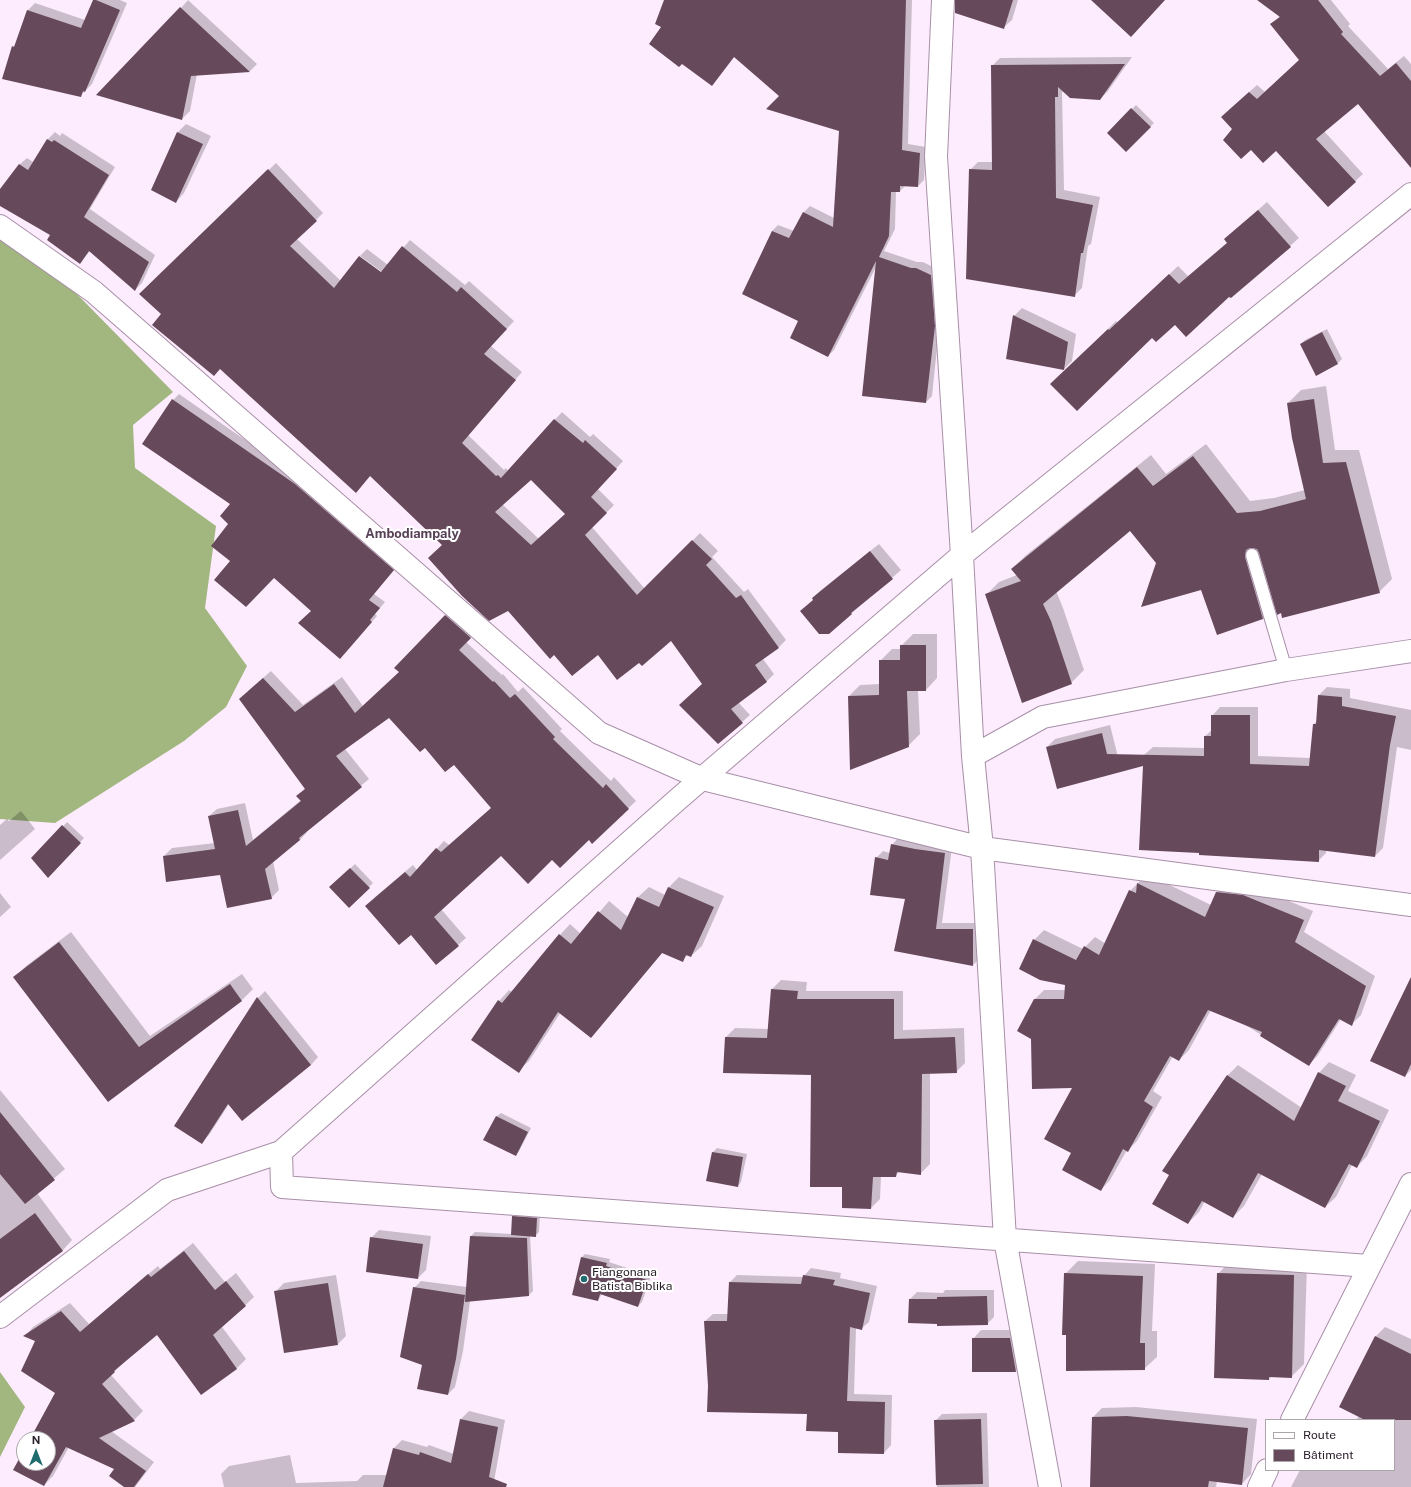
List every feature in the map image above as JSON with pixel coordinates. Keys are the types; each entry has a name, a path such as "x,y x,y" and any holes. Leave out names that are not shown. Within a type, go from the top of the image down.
{"street":[{"path":"943,0 936,157 962,555 973,756 982,848 1004,1239 1050,1487"},
{"path":"0,1317 167,1190 281,1152 671,805 962,555 1411,194"},
{"path":"0,226 94,292 599,733 702,779 982,848 1411,905"},
{"path":"973,756 1043,717 1286,670 1411,651"},
{"path":"281,1152 282,1187 1369,1266"},
{"path":"1292,1419 1411,1184"},
{"path":"1259,1487 1267,1471"}],"lane":[{"path":"1252,555 1286,670"}],"green space":[{"path":"0,239 72,289 173,392 133,425 135,468 216,526 205,608 247,666 226,707 184,741 55,823 0,819"},
{"path":"0,1372 25,1407 0,1457"}],"building":[{"path":"93,0 120,10 85,92 83,91 81,97 2,79 12,46 14,47 27,10 81,28"},
{"path":"664,0 906,0 902,150 920,153 918,187 900,186 900,192 891,192 889,236 879,257 911,268 916,268 931,275 935,326 926,403 862,396 876,261 828,357 790,338 798,321 742,294 772,231 789,238 803,212 833,227 839,131 766,109 779,96 734,57 712,86 682,64 679,67 649,44 661,27 655,24"},
{"path":"955,0 1013,0 1004,29 955,13"},
{"path":"1091,0 1165,0 1131,37"},
{"path":"1257,0 1318,0 1343,32 1341,34 1380,76 1396,63 1411,81 1411,168 1358,104 1316,139 1356,182 1328,207 1276,151 1263,163 1251,150 1241,159 1223,140 1232,129 1221,117 1249,92 1257,99 1299,60 1270,24 1280,17"},
{"path":"180,7 250,72 191,76 182,120 96,95"},
{"path":"1125,64 1100,100 1070,98 1058,87 1058,97 1055,97 1056,198 1093,205 1083,253 1081,253 1075,297 966,279 969,169 992,170 991,65"},
{"path":"1131,108 1151,127 1126,152 1107,133"},
{"path":"177,132 203,144 176,203 151,190"},
{"path":"47,139 52,142 54,140 109,175 84,217 149,262 135,291 89,251 80,264 47,240 50,235 0,206 0,189 19,164 28,170"},
{"path":"268,169 317,221 290,246 334,288 359,256 381,272 402,246 457,292 461,287 507,329 484,354 516,380 462,443 496,476 498,475 501,478 554,419 583,443 585,440 617,469 591,497 607,513 585,535 637,595 692,540 712,559 706,565 736,598 741,595 779,648 755,665 767,682 731,709 743,723 718,744 679,705 702,684 671,641 642,666 639,663 617,680 598,655 572,676 554,655 550,659 508,611 489,621 462,596 428,558 442,545 370,476 356,493 220,369 214,376 152,325 161,314 139,294","holes":["531,480 565,514 531,545 495,512"]},
{"path":"1258,210 1291,247 1231,298 1229,297 1186,337 1175,325 1156,342 1152,338 1077,411 1050,384 1169,274 1179,284 1227,243 1224,239"},
{"path":"1013,315 1068,342 1064,370 1006,359"},
{"path":"1322,332 1338,364 1316,376 1300,344"},
{"path":"172,399 295,484 394,570 369,600 380,608 370,620 372,622 340,659 298,623 311,611 274,578 246,607 214,580 230,561 211,546 228,524 220,516 230,504 142,444"},
{"path":"1314,399 1323,463 1346,462 1380,593 1282,618 1281,613 1277,615 1259,553 1257,549 1250,548 1246,550 1245,557 1263,619 1217,635 1201,590 1141,607 1156,563 1130,531 1043,604 1051,621 1072,684 1022,703 985,594 1021,581 1011,569 1137,467 1153,486 1193,456 1237,513 1260,511 1306,499 1292,438 1287,403"},
{"path":"870,551 893,579 851,613 852,614 829,634 819,634 800,611 813,600 812,598"},
{"path":"445,615 471,638 459,650 493,682 494,681 510,698 515,694 555,737 553,739 603,788 606,784 629,809 592,844 589,840 560,868 552,860 528,884 501,856 434,917 459,946 436,965 411,935 399,945 365,906 405,872 410,877 436,848 441,852 491,808 454,765 445,772 425,748 420,752 389,718 336,756 362,787 299,838 300,840 265,869 272,899 227,908 220,875 166,882 163,856 215,849 208,816 238,810 246,846 301,801 296,796 305,789 239,699 263,678 295,712 334,684 355,713 399,672 394,668"},
{"path":"900,645 926,645 926,691 907,691 909,747 850,770 848,696 879,695 879,660 900,660"},
{"path":"1318,695 1342,697 1342,706 1396,716 1390,745 1375,857 1319,850 1319,862 1139,850 1143,766 1057,789 1046,747 1102,733 1107,754 1204,756 1204,736 1211,736 1211,715 1250,715 1250,764 1309,766 1313,724 1316,724"},
{"path":"62,825 81,843 48,878 31,858"},
{"path":"891,844 945,853 936,929 973,929 973,966 894,951 905,899 870,895 875,857 888,860"},
{"path":"350,868 370,888 349,908 329,887"},
{"path":"1137,883 1205,917 1216,892 1243,895 1304,920 1295,942 1366,986 1352,1026 1339,1019 1309,1066 1260,1036 1262,1032 1208,1010 1179,1061 1170,1056 1144,1101 1153,1107 1128,1152 1123,1149 1101,1191 1062,1170 1071,1153 1044,1139 1072,1088 1032,1089 1031,1039 1017,1031 1034,999 1064,999 1065,985 1040,980 1019,969 1033,939 1076,960 1084,946 1099,955 1129,890 1136,893"},
{"path":"668,887 714,907 691,957 686,955 683,962 662,953 591,1038 558,1012 519,1073 471,1040 498,1000 502,1003 559,934 571,944 598,911 621,930 637,897 659,907"},
{"path":"59,942 139,1047 230,984 242,1001 108,1102 13,977"},
{"path":"1411,977 1411,1064 1405,1077 1370,1061"},
{"path":"771,989 798,991 797,999 894,999 894,1039 955,1037 957,1073 922,1074 921,1175 897,1172 896,1177 873,1177 871,1209 842,1208 842,1187 810,1187 811,1075 723,1073 725,1037 767,1038"},
{"path":"257,997 311,1065 242,1121 228,1104 202,1144 174,1126"},
{"path":"1318,1072 1346,1086 1338,1101 1380,1121 1357,1168 1349,1164 1325,1208 1258,1173 1233,1218 1202,1201 1188,1224 1152,1204 1169,1175 1162,1171 1227,1075 1294,1121"},
{"path":"0,1112 55,1180 25,1204 0,1174"},
{"path":"496,1116 528,1132 516,1156 483,1140"},
{"path":"712,1152 743,1157 738,1187 706,1181"},
{"path":"35,1213 63,1251 0,1298 0,1239"},
{"path":"512,1216 537,1218 536,1237 511,1235"},
{"path":"470,1236 527,1238 529,1296 465,1302"},
{"path":"370,1237 423,1244 418,1279 366,1272"},
{"path":"184,1251 215,1290 226,1281 246,1306 213,1335 237,1369 201,1395 157,1335 114,1371 115,1372 102,1384 135,1421 99,1438 146,1471 134,1487 124,1487 109,1476 114,1469 66,1447 56,1465 56,1431 34,1431 55,1393 21,1371 35,1341 23,1336 61,1311 80,1332 148,1274 151,1277"},
{"path":"581,1257 607,1263 606,1266 647,1280 638,1307 600,1294 598,1301 572,1295"},
{"path":"1064,1273 1143,1276 1140,1343 1145,1343 1145,1370 1066,1371 1066,1335 1062,1335"},
{"path":"1217,1273 1294,1275 1292,1378 1269,1377 1269,1380 1214,1378"},
{"path":"803,1275 835,1280 833,1285 870,1293 862,1330 850,1327 847,1401 885,1402 884,1454 838,1453 838,1432 806,1431 807,1414 707,1412 708,1386 704,1321 727,1321 729,1282 801,1284"},
{"path":"328,1283 338,1345 284,1353 274,1291"},
{"path":"413,1287 465,1295 456,1359 448,1395 417,1389 422,1365 400,1357"},
{"path":"987,1296 988,1325 937,1326 937,1324 908,1323 909,1299"},
{"path":"1375,1336 1411,1354 1411,1420 1363,1419 1339,1407"},
{"path":"972,1338 1010,1338 1016,1372 972,1372"},
{"path":"1127,1416 1248,1428 1242,1485 1209,1481 1208,1487 1090,1487 1092,1417"},
{"path":"460,1419 498,1427 489,1477 507,1484 506,1487 383,1487 393,1448 419,1455 420,1452 451,1463"},
{"path":"981,1419 983,1484 936,1485 934,1420"},
{"path":"16,1465 16,1471 52,1471 44,1486 13,1470"}],"place":[{"name":"Fiangonana Batista Biblika","path":"584,1279"}],"district":[{"name":"Ambodiampaly","path":"412,534"}]}
